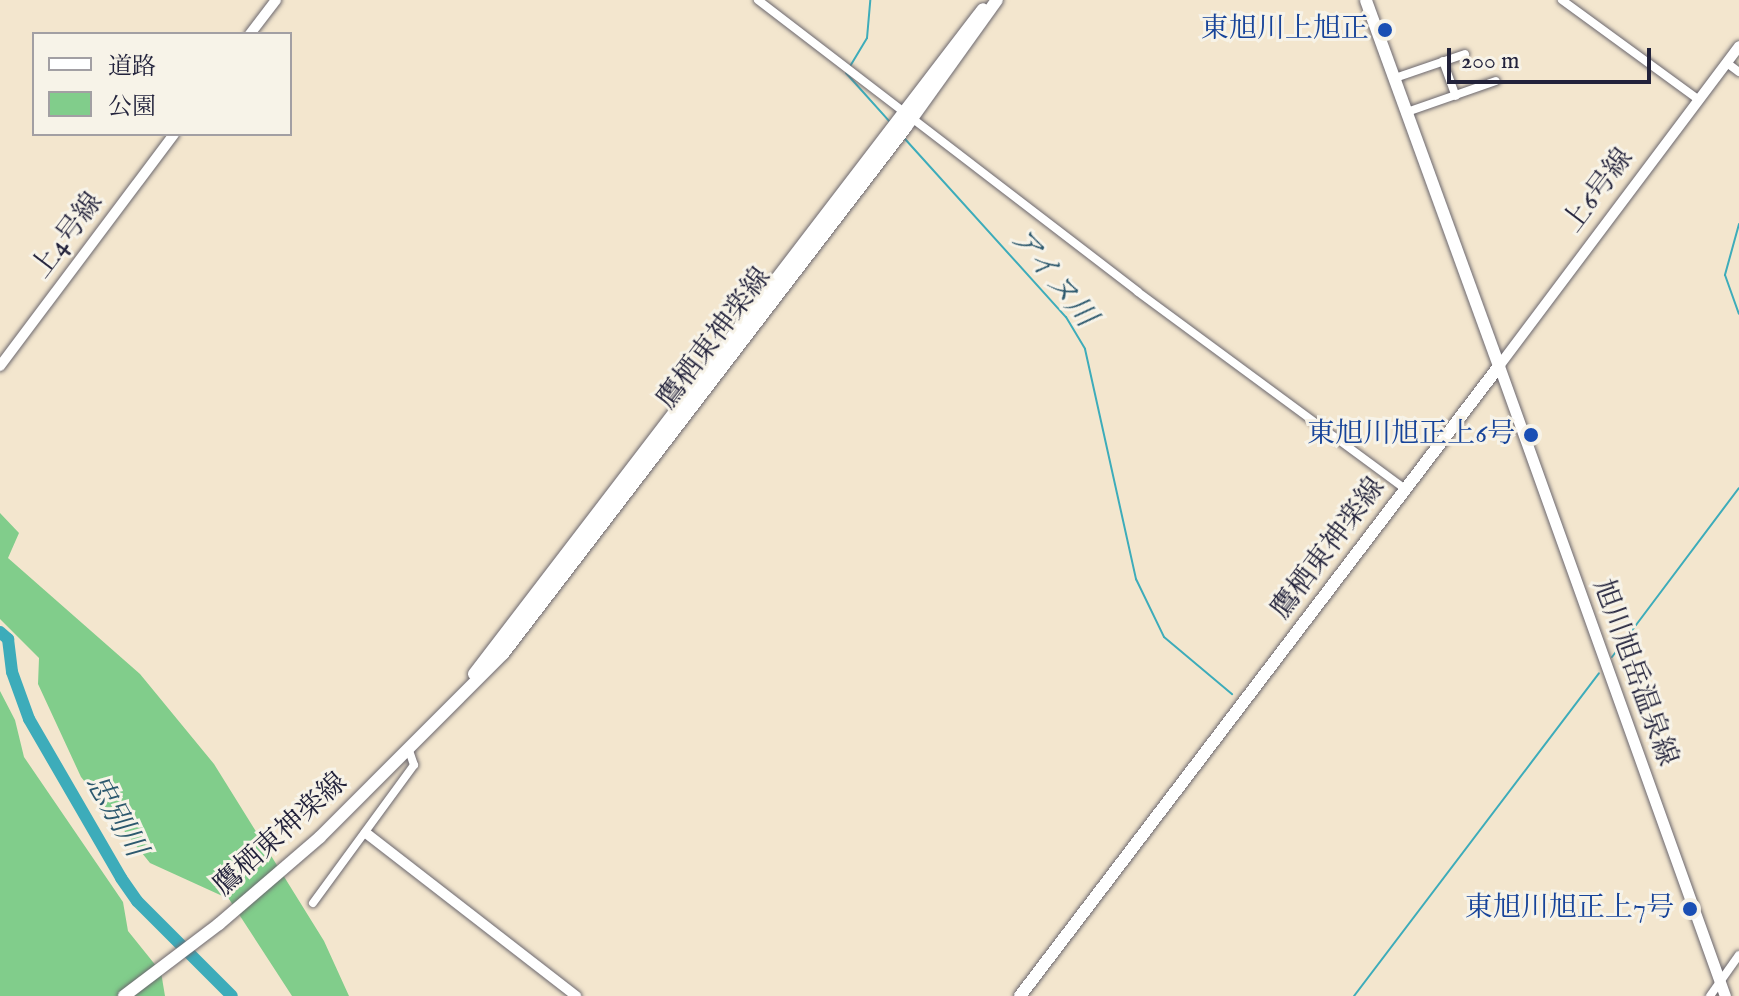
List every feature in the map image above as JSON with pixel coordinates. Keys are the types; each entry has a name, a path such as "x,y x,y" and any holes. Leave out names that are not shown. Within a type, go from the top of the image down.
{"main road":[{"name":"鷹栖東神楽線","path":"124,996 263,887 458,696 994,0"},
{"path":"1366,0 1499,366"},
{"name":"鷹栖東神楽線","path":"1020,996 1499,366"},
{"name":"旭川旭岳温泉線","path":"1499,366 1725,996"}],"street":[{"path":"252,32 276,0"},
{"path":"758,0 849,67 905,118 1405,489"},
{"path":"1562,0 1699,100"},
{"name":"上6号線","path":"1499,366 1739,46"},
{"path":"1395,78 1465,54"},
{"path":"1443,61 1456,96"},
{"path":"1727,63 1739,72"},
{"path":"1407,112 1496,81"},
{"name":"上4号線","path":"0,366 172,136"},
{"path":"313,903 414,765 408,748"},
{"path":"366,833 576,996"},
{"path":"1710,996 1739,955"}],"green space":[{"path":"0,513 19,533 8,558 140,674 214,764 324,941 349,996 292,996 229,899 150,863 81,777 38,684 39,658 0,619"},
{"path":"0,691 15,720 24,757 123,902 128,931 161,972 165,996 0,996"}],"waterway":[{"name":"アイヌ川","path":"849,68 867,38 870,0"},
{"name":"アイヌ川","path":"846,73 890,122"},
{"name":"アイヌ川","path":"905,139 1066,317 1085,349 1136,579 1164,637 1232,694"},
{"path":"1739,224 1725,275 1739,314"},
{"path":"1612,657 1739,488"},
{"name":"忠別川","path":"0,632 8,639 12,672 29,719 121,878 137,901 232,996"},
{"path":"1354,996 1599,673"}],"place":[{"name":"東旭川上旭正","path":"1385,30"},
{"name":"東旭川旭正上6号","path":"1531,435"},
{"name":"東旭川旭正上7号","path":"1690,909"}]}
